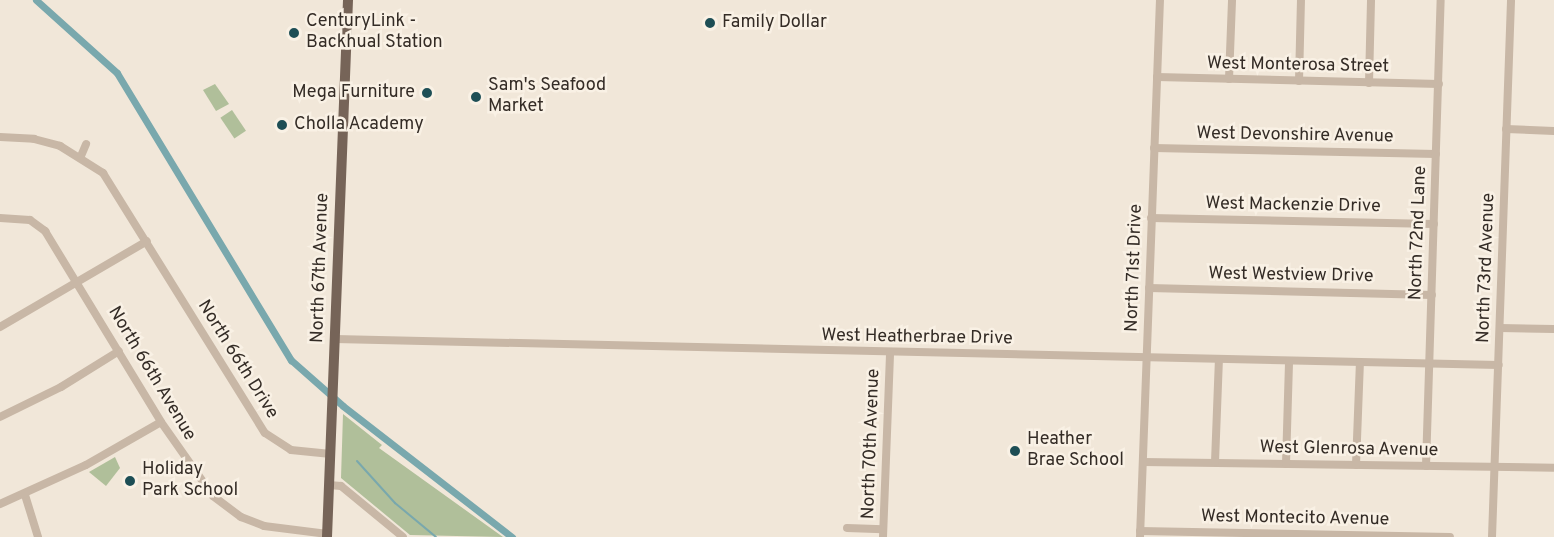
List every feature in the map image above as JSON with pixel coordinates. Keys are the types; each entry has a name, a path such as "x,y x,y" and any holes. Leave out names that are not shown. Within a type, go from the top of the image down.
{"main road":[{"name":"North 67th Avenue","path":"327,536 348,0"}],"street":[{"name":"North 71st Drive","path":"1140,534 1160,0"},
{"path":"1229,79 1232,0"},
{"path":"1299,81 1301,0"},
{"path":"1369,83 1371,0"},
{"name":"North 72nd Lane","path":"1426,466 1441,0"},
{"name":"North 73rd Avenue","path":"1492,537 1511,0"},
{"name":"West Monterosa Street","path":"1156,77 1439,84"},
{"path":"1506,129 1554,131"},
{"path":"0,137 34,139 81,156 103,173 147,241 0,327"},
{"path":"81,156 86,144"},
{"name":"West Devonshire Avenue","path":"1154,148 1436,154"},
{"path":"0,218 39,225 77,282"},
{"name":"West Mackenzie Drive","path":"1151,218 1434,224"},
{"name":"North 66th Drive","path":"147,241 265,433 291,450 331,454"},
{"name":"North 66th Avenue","path":"77,282 161,422 203,486 233,512 284,531 327,536"},
{"name":"West Westview Drive","path":"1149,288 1432,295"},
{"path":"1500,328 1554,329"},
{"name":"West Heatherbrae Drive","path":"335,339 1499,365"},
{"path":"0,417 62,387 119,351"},
{"name":"North 70th Avenue","path":"883,533 890,352"},
{"path":"1215,462 1219,359"},
{"path":"1286,464 1289,361"},
{"path":"1356,465 1360,362"},
{"path":"0,504 25,495 161,422"},
{"name":"West Glenrosa Avenue","path":"1143,462 1554,468"},
{"path":"329,485 341,486 403,537"},
{"path":"25,495 38,537"},
{"path":"847,528 883,533"},
{"name":"West Montecito Avenue","path":"1140,534 1450,537"}],"green space":[{"path":"215,84 229,104 216,111 203,90"},
{"path":"232,110 246,131 234,139 220,118"},
{"path":"343,414 382,445 379,448 503,537 410,535 341,478"},
{"path":"115,457 120,468 106,486 89,472"}],"waterway":[{"path":"36,0 117,73 291,360 343,406 512,537"},
{"path":"357,461 395,503 436,537"}],"place":[{"name":"Family Dollar","path":"710,23"},
{"name":"CenturyLink - Backhual Station","path":"294,33"},
{"name":"Mega Furniture","path":"427,93"},
{"name":"Sam's Seafood Market","path":"476,97"},
{"name":"Cholla Academy","path":"282,125"},
{"name":"Heather Brae School","path":"1015,451"},
{"name":"Holiday Park School","path":"130,481"}]}
